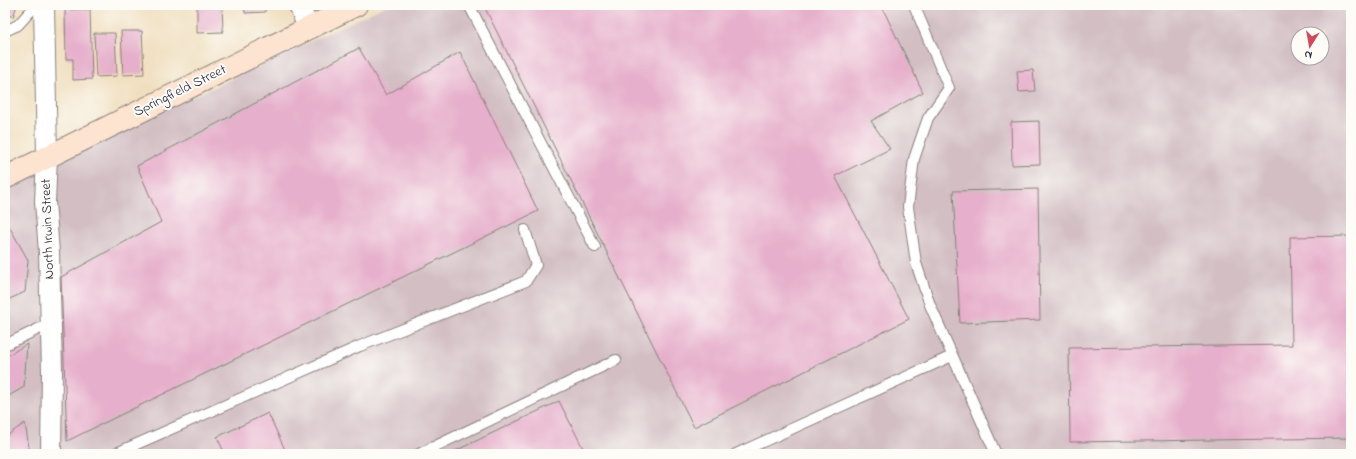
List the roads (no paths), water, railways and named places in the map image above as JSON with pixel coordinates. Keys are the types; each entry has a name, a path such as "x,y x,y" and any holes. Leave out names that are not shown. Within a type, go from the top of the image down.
{"main road":[{"name":"Springfield Street","path":"5,178 356,5"}],"street":[{"name":"North Irwin Street","path":"44,5 47,156 45,202 49,252 51,323 51,454"},
{"path":"299,5 308,28"}],"lane":[{"path":"5,31 18,25 36,5"},
{"path":"469,5 595,247"},
{"path":"914,5 949,88 928,118 914,159 908,207 916,264 930,305 996,454"},
{"path":"114,454 360,346 526,282 536,265 525,230"},
{"path":"5,345 51,323"},
{"path":"736,454 952,356"},
{"path":"419,454 616,360"}]}
